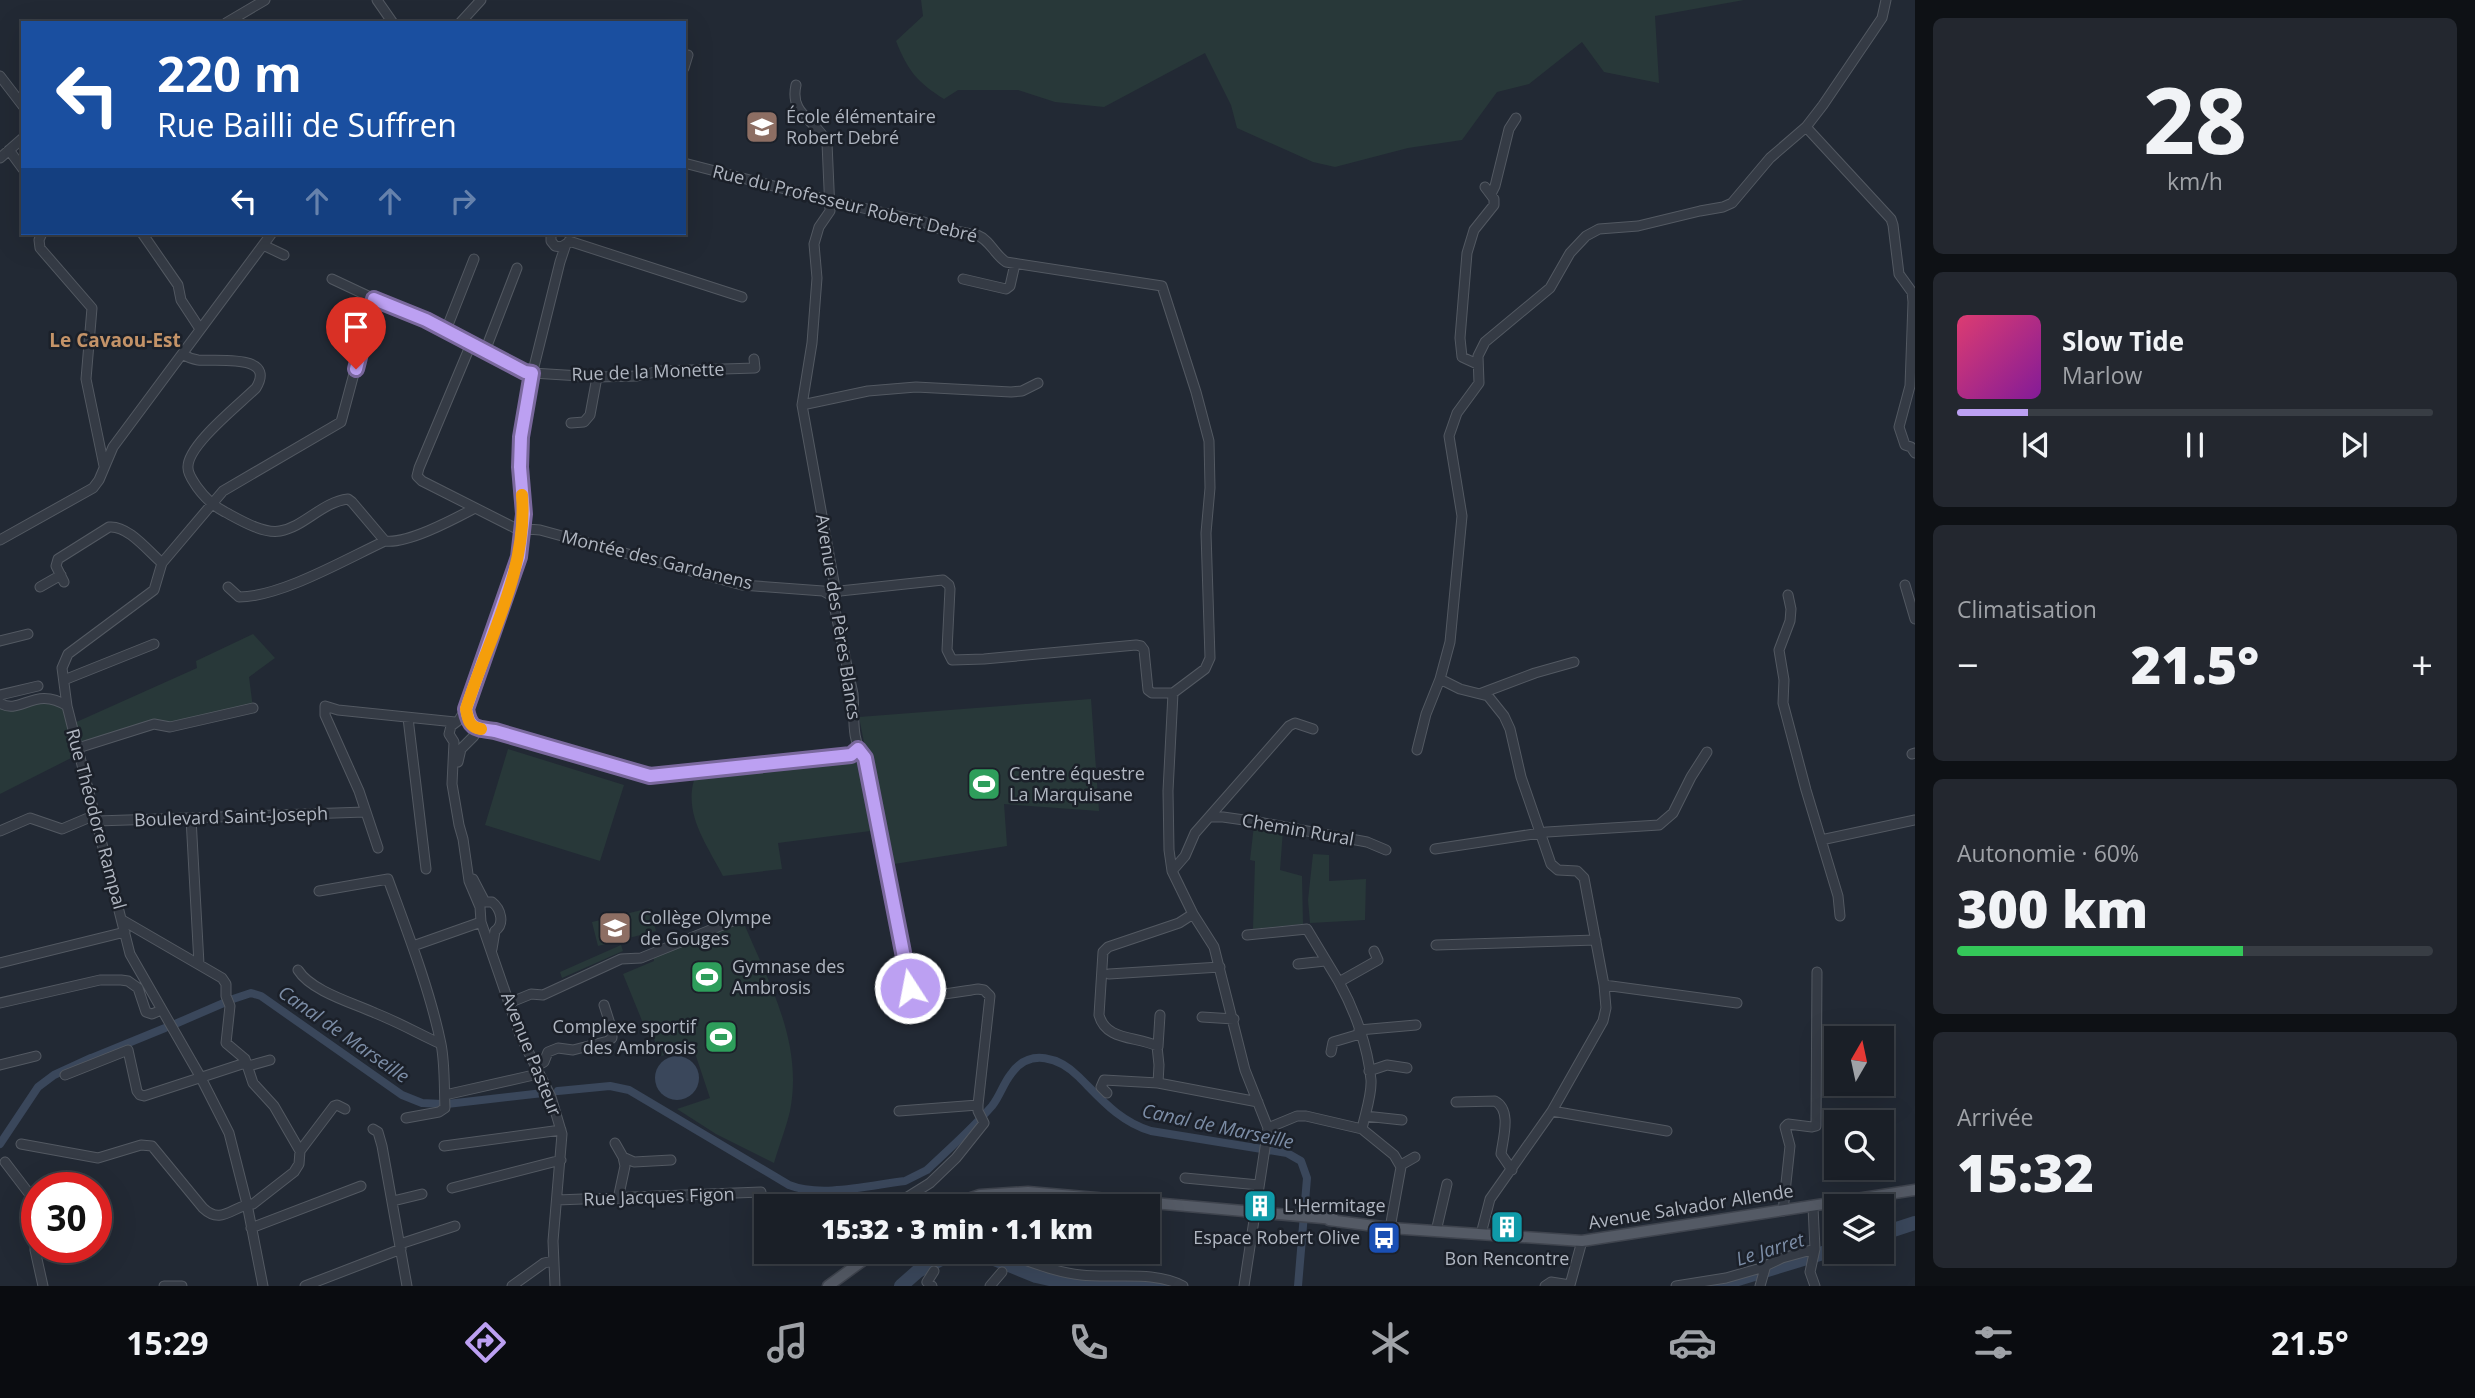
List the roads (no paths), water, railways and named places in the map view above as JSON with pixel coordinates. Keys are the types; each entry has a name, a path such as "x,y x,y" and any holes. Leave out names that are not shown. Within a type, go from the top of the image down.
{"main road":[{"name":"Avenue Salvador Allende","path":"1160,1205 1314,1219 1342,1218 1391,1225 1582,1241 1915,1190"},
{"name":"Avenue Salvador Allende","path":"988,1194 1012,1191 1044,1194"},
{"name":"Avenue Salvador Allende","path":"1391,1225 1437,1227 1476,1233"},
{"path":"828,1286 858,1264"}],"street":[{"path":"229,21 265,0"},
{"path":"377,0 392,21"},
{"path":"461,21 470,4 481,0"},
{"path":"1417,750 1450,642 1462,516 1449,436 1457,413 1479,383 1478,356 1485,342 1550,288 1570,253 1586,236 1599,229 1638,226 1732,203 1770,158 1806,127 1882,19 1886,0"},
{"path":"686,62 688,55"},
{"path":"0,76 21,103"},
{"name":"Avenue des Pères Blancs","path":"796,85 794,95 799,110 824,137 827,144 830,211 814,244 817,278 812,343 802,405 834,582 832,596 853,694 852,709 858,749 865,758 910,988 917,994 928,995 978,989 984,990 990,996 980,1113 982,1127 941,1173 912,1194"},
{"path":"1477,364 1466,360 1460,351 1467,253 1474,230 1494,205 1494,199 1488,191 1495,186 1509,129 1516,118"},
{"path":"1806,127 1891,219 1899,274 1912,292 1910,386 1899,427 1905,445 1911,447 1915,453"},
{"path":"0,158 21,140"},
{"path":"9,150 21,166"},
{"name":"Rue du Professeur Robert Debré","path":"686,164 828,201 924,222 933,227 977,235 1006,262 1162,286 1196,392 1209,441 1210,463 1206,533 1210,658 1205,670 1173,694"},
{"path":"41,235 40,248 92,308 86,379 104,466"},
{"path":"143,235 178,285 181,300 200,329"},
{"path":"0,540 93,488 113,447 270,235"},
{"path":"551,235 559,262"},
{"path":"555,246 561,247 568,237"},
{"path":"483,904 466,854 452,785 454,742 517,567 523,529 521,437 532,373 559,262 568,237"},
{"path":"568,237 742,297"},
{"path":"263,244 284,255"},
{"path":"446,330 474,259"},
{"path":"963,279 1006,289 1010,286 1014,264"},
{"path":"485,351 517,268"},
{"path":"332,279 446,330 525,372 532,373"},
{"path":"67,706 62,668 65,658 154,590 162,564 223,491 341,422 374,299"},
{"name":"Montée des Gardanens","path":"471,344 419,468 417,477 422,481 515,528 540,530 742,585 823,591 832,596"},
{"path":"182,354 200,360 244,361 259,372 256,388 206,433 189,460 188,472 197,488 212,505 243,522 277,532 348,499 385,541"},
{"name":"Rue de la Monette","path":"532,373 597,377 637,376 660,370 755,368 754,359"},
{"path":"571,424 584,422 590,415 597,377"},
{"path":"802,405 867,391 915,387 1011,392 1022,391 1038,383"},
{"path":"228,587 239,597 252,597 315,573 385,541 394,542 424,531 475,508"},
{"path":"40,587 62,578 56,565 58,559 109,527 116,526 125,531 162,564"},
{"path":"832,596 840,590 943,580 950,589 947,650 952,660 1136,645 1142,646 1144,650 1148,690 1152,693 1173,694 1168,791 1172,872 1193,914 1214,947 1245,1070 1268,1128 1244,1286"},
{"path":"1905,585 1915,619"},
{"path":"1788,595 1790,621 1779,650 1784,680 1783,703 1838,896 1840,916"},
{"path":"0,641 28,634"},
{"path":"64,680 154,644"},
{"path":"1440,679 1460,689 1482,693 1574,662"},
{"path":"0,695 38,686"},
{"path":"1476,1233 1490,1199 1552,1111 1603,1021 1606,1008 1584,878 1577,871 1554,868 1521,777 1510,729 1504,716 1482,693"},
{"name":"Rue Théodore Rampal","path":"0,703 6,707 14,707 50,697 67,706 130,954 200,1076 229,1133 247,1204 263,1286"},
{"path":"378,848 359,791 324,715 325,706 495,731 650,776 851,755 858,749"},
{"path":"78,748 154,723 170,727 253,708"},
{"path":"408,718 426,869"},
{"path":"1172,872 1185,856 1195,834 1289,726 1295,723 1314,729"},
{"path":"461,724 474,736 458,755 457,777 463,839"},
{"path":"454,742 465,745"},
{"path":"1435,849 1547,832 1659,825 1673,813 1707,752"},
{"name":"Boulevard Saint-Joseph","path":"96,818 191,818 365,812"},
{"name":"Chemin Rural","path":"1209,817 1258,822 1367,842 1386,850"},
{"path":"0,831 30,818 62,829 96,818"},
{"path":"191,818 199,964"},
{"path":"1821,840 1915,820"},
{"path":"319,891 388,879 413,946 441,1044 445,1101 439,1112 406,1118"},
{"name":"Avenue Pasteur","path":"492,949 495,931 501,925 500,913 495,903 483,904 483,924 509,1003 549,1093 561,1130 553,1261 555,1286"},
{"path":"1158,1047 1142,1040 1111,1033 1101,1023 1099,1015 1103,952 1108,947 1179,923 1193,914"},
{"path":"122,920 222,978 226,984 226,996 230,1006 226,1043 241,1054 253,1083 274,1107 300,1151"},
{"path":"509,1003 531,994 543,995 621,959 641,958 735,920"},
{"path":"413,946 483,924 495,931"},
{"path":"1247,935 1307,929 1339,982 1360,1032 1371,1082 1362,1129"},
{"path":"0,963 125,932"},
{"path":"1436,945 1596,940"},
{"path":"1339,982 1378,960 1374,951"},
{"path":"1298,964 1325,961"},
{"path":"1109,974 1220,967"},
{"path":"298,970 303,979 441,1044"},
{"path":"1783,1211 1790,1146 1785,1127 1788,1124 1812,1127 1816,1125 1817,972"},
{"path":"0,1003 100,980 121,980 138,988 146,1012 163,1014"},
{"path":"1604,985 1738,1003"},
{"path":"445,1101 537,1071 548,1052 558,1048 573,1050 608,1041 612,1038 612,1030 604,1005"},
{"path":"1158,1083 1160,1015"},
{"path":"1202,1017 1234,1020"},
{"path":"1331,1052 1333,1042 1360,1032 1416,1025"},
{"path":"65,1075 128,1050 140,1095 144,1096 200,1076 270,1060"},
{"path":"0,1065 36,1056"},
{"path":"1369,1071 1387,1065 1406,1068"},
{"path":"1107,1093 1101,1087 1104,1080 1158,1083 1258,1102"},
{"path":"1456,1102 1495,1101 1501,1104 1506,1116 1501,1154 1512,1170"},
{"path":"21,1144 98,1158 146,1144 152,1146 208,1213 220,1217 247,1204 253,1204 294,1172 299,1164 300,1151 334,1107 337,1105 345,1109"},
{"path":"898,1111 980,1113"},
{"path":"1552,1111 1667,1131"},
{"path":"1268,1128 1297,1116 1306,1116 1362,1129 1394,1155 1401,1165 1391,1225"},
{"path":"1364,1116 1402,1120"},
{"path":"373,1129 378,1132 393,1201 407,1286"},
{"path":"444,1146 561,1130"},
{"path":"615,1143 625,1166 618,1199"},
{"path":"623,1157 634,1162 671,1160"},
{"path":"1401,1165 1415,1157"},
{"path":"452,1188 561,1160"},
{"path":"5,1162 34,1200 37,1209 35,1250 43,1286"},
{"path":"1185,1178 1259,1185"},
{"path":"1437,1227 1447,1184"},
{"path":"251,1228 361,1186"},
{"name":"Rue Jacques Figon","path":"557,1200 761,1192"},
{"path":"393,1201 422,1194"},
{"path":"1813,1207 1814,1254 1810,1272 1815,1286"},
{"path":"305,1286 455,1226"},
{"path":"1546,1285 1552,1282 1574,1285 1582,1241"},
{"path":"1676,1286 1765,1269 1782,1258 1814,1254"},
{"path":"512,1286 544,1263 553,1261"},
{"path":"1035,1264 1080,1275 1151,1278 1173,1281 1183,1286"},
{"path":"1760,1286 1765,1269"},
{"path":"931,1286 927,1282 934,1271"},
{"path":"990,1286 1002,1272"},
{"path":"164,1286 182,1286"}],"water":[{"path":"677,1056 693,1062 699,1078 693,1094 677,1100 661,1094 655,1078 661,1062"}],"waterway":[{"name":"Canal de Marseille","path":"230,1000 251,993 261,996 402,1095 422,1103 442,1104"},
{"name":"Canal de Marseille","path":"175,1024 226,1002"},
{"name":"Canal de Marseille","path":"94,1057 165,1028"},
{"name":"Canal de Marseille","path":"0,1144 38,1087 54,1075 91,1058"},
{"name":"Canal de Marseille","path":"558,1091 610,1086 629,1090 789,1185 802,1189 831,1191 905,1181 927,1170 992,1106 1008,1078 1019,1066 1027,1060 1045,1058 1071,1070 1120,1116 1140,1127 1287,1153 1301,1161 1307,1178 1298,1286"},
{"name":"Canal de Marseille","path":"447,1104 543,1093"},
{"name":"Le Jarret","path":"1894,1230 1915,1223"},
{"name":"Le Jarret","path":"1715,1286 1824,1253"},
{"name":"Le Jarret","path":"901,1286 918,1271 945,1257 965,1255 987,1256 1036,1276 1059,1281 1099,1280 1162,1286"}],"place":[{"name":"École élémentaire Robert Debré","path":"762,127"},
{"name":"Centre équestre La Marquisane","path":"984,784"},
{"name":"Collège Olympe de Gouges","path":"615,928"},
{"name":"Gymnase des Ambrosis","path":"707,977"},
{"name":"Complexe sportif des Ambrosis","path":"721,1037"},
{"name":"L'Hermitage","path":"1260,1206"},
{"name":"Bon Rencontre","path":"1507,1227"},
{"name":"Espace Robert Olive","path":"1384,1238"}],"district":[{"name":"Le Cavaou-Est","path":"115,340"}]}
